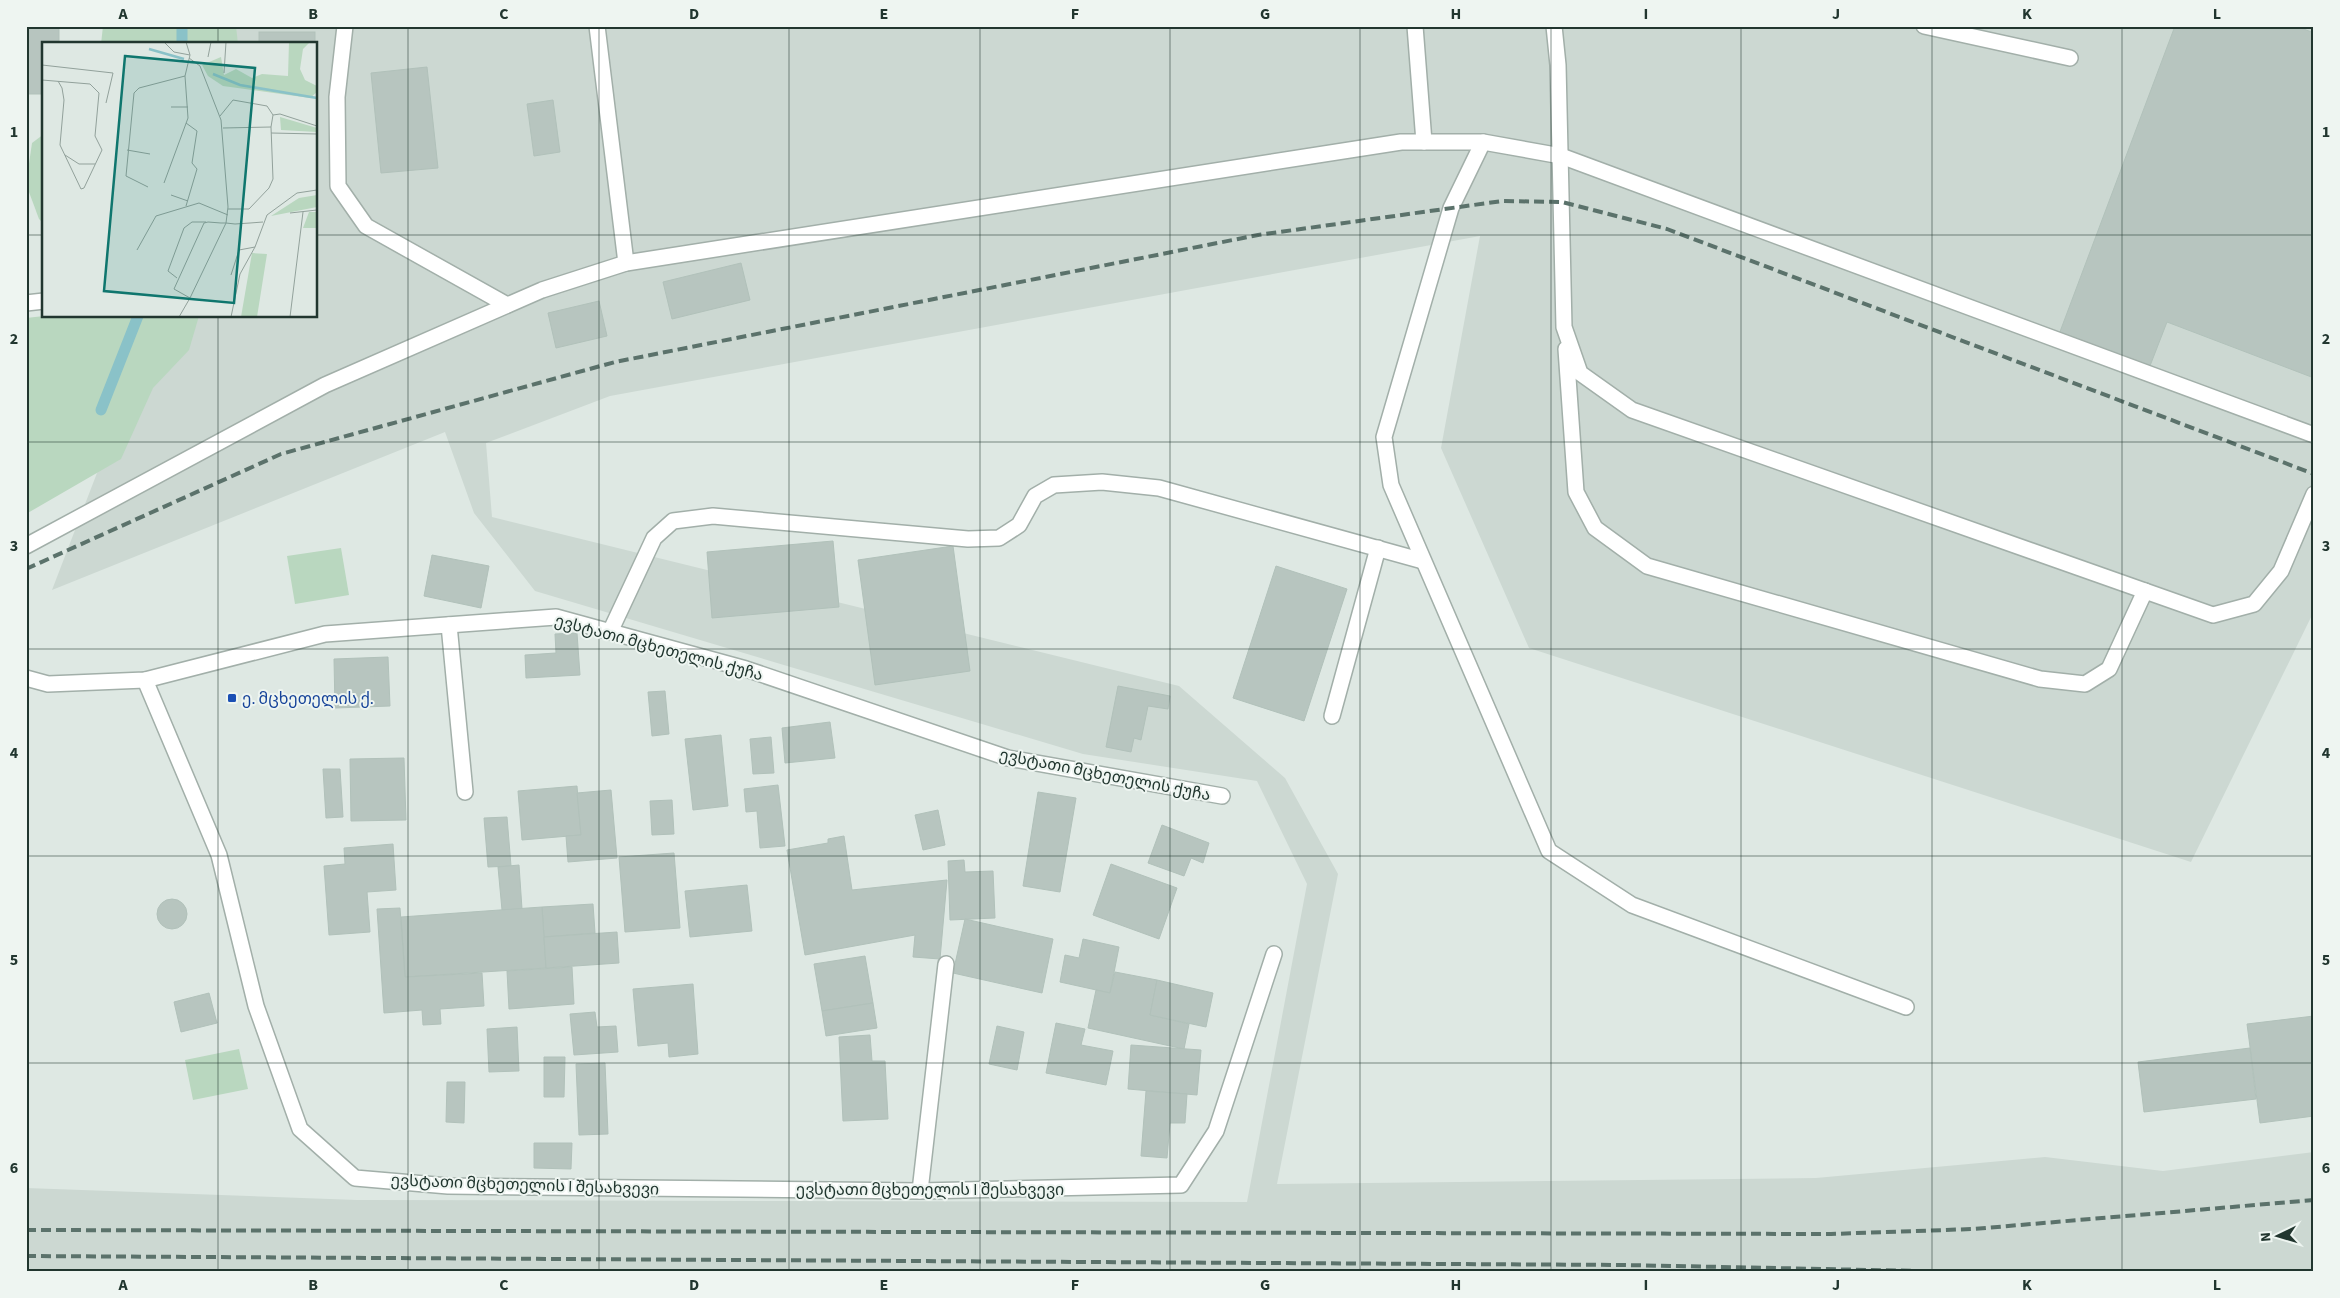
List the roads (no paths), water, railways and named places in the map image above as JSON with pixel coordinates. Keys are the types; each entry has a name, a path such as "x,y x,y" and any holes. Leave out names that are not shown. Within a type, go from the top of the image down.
{"street":[{"path":"345,26 337,97 338,186 366,226 506,305"},
{"path":"597,26 626,262"},
{"path":"1416,26 1424,142"},
{"path":"1554,26 1558,66 1561,156 1564,327 1576,492 1595,528 1647,566 2040,679 2085,684 2109,668 2145,591"},
{"path":"1924,26 2070,58"},
{"path":"26,546 325,385 542,290 626,262 1401,142 1483,142 1561,156 2314,435"},
{"path":"1483,142 1451,208 1384,436 1390,485 1548,851 1632,905 1906,1008"},
{"path":"26,303 42,301"},
{"path":"1564,327 1580,373 1632,410 2213,615 2254,604 2282,571 2314,494"},
{"path":"610,632 654,538 673,521 713,516 968,539 999,538 1019,525 1035,496 1054,485 1102,482 1159,488 1423,561"},
{"path":"1332,716 1378,548"},
{"name":"ევსტათი მცხეთელის ქუჩა","path":"26,678 48,684 145,680 325,634 556,617 746,669 1008,758 1222,796"},
{"path":"449,625 464,792"},
{"name":"ევსტათი მცხეთელის I შესახვევი","path":"145,680 219,855 256,1006 300,1129 355,1178 448,1186 920,1191 1181,1186 1216,1131 1274,954"},
{"path":"920,1191 946,964"}],"waterway":[{"path":"182,26 182,42"},
{"path":"101,410 137,318"}],"railway":[{"path":"26,569 281,454 615,362 1258,235 1502,201 1562,202 1667,229 2314,474"},
{"path":"26,1230 1831,1234 1973,1229 2314,1200"},
{"path":"26,1256 1624,1265 1971,1272"}],"place":[{"name":"ე. მცხეთელის ქ.","path":"232,698"}]}
